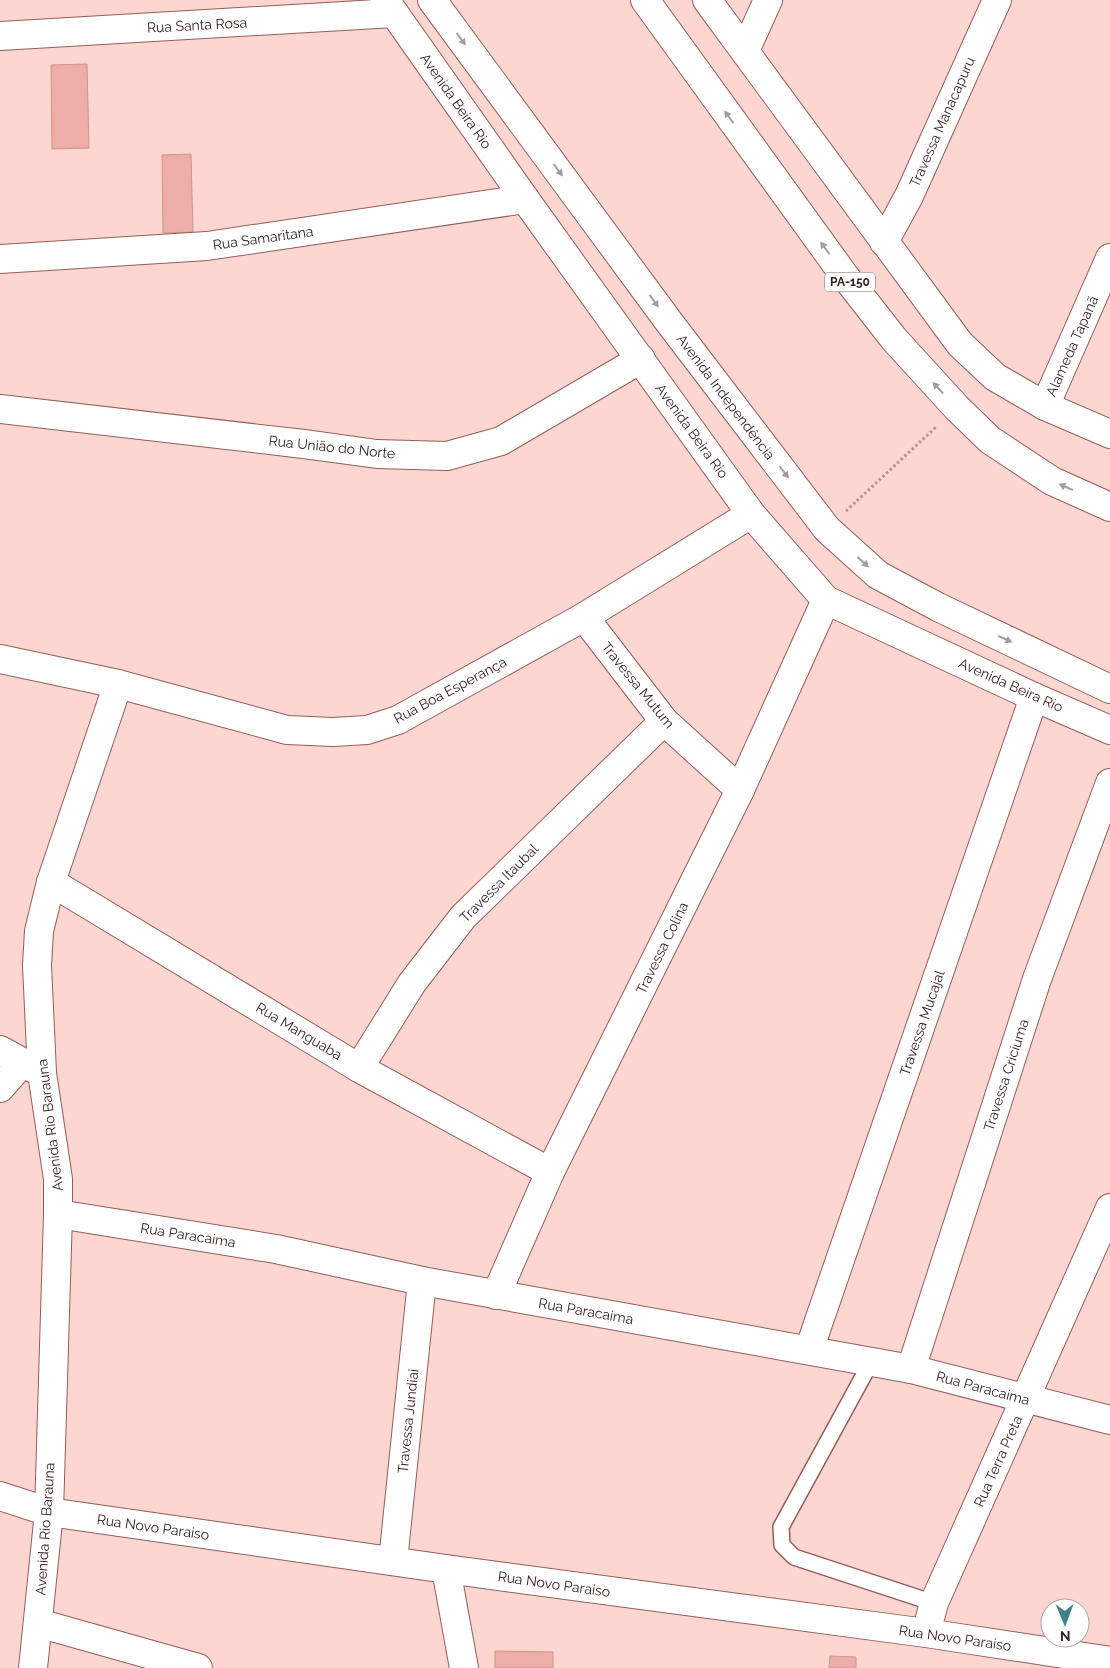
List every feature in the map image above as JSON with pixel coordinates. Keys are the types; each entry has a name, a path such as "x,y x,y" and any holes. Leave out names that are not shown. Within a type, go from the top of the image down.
{"street":[{"name":"Avenida Independência","path":"432,0 669,322 827,529 878,575 938,608 1110,689"},
{"name":"PA-150","path":"645,0 850,282 894,339 957,408 990,440 1052,481 1110,507"},
{"path":"707,0 960,344 995,377 1046,406 1110,434"},
{"path":"745,51 768,0"},
{"name":"Travessa Manacapuru","path":"884,242 909,196 997,0"},
{"name":"Rua Santa Rosa","path":"0,36 389,6"},
{"name":"Avenida Beira Rio","path":"389,6 751,514 826,600 1034,697 1110,730"},
{"name":"Rua Samaritana","path":"0,259 207,246 525,199"},
{"name":"Alameda Tapanã","path":"1046,406 1110,258"},
{"name":"Rua União do Norte","path":"0,409 377,454 447,456 501,441 641,360"},
{"name":"Rua Boa Esperança","path":"0,658 118,684 286,730 332,732 367,730 398,720 584,617 751,514"},
{"name":"Travessa Colina","path":"496,1295 550,1172 740,790 826,600"},
{"name":"Travessa Mutum","path":"584,617 664,721 740,790"},
{"name":"Avenida Rio Barauna","path":"33,1668 49,1512 58,1179 22,1062 37,965 39,931 51,882 118,684"},
{"name":"Travessa Mucajal","path":"809,1350 1034,697"},
{"name":"Travessa Itaubal","path":"359,1068 412,983 463,917 664,721"},
{"name":"Travessa Criciuma","path":"911,1369 1037,979 1110,783"},
{"name":"Rua Manguaba","path":"51,882 359,1068 550,1172"},
{"path":"0,1088 22,1062"},
{"name":"Rua Terra Preta","path":"926,1633 934,1603 1110,1208"},
{"name":"Rua Paracaima","path":"58,1214 276,1249 496,1295 911,1369 1110,1420"},
{"name":"Travessa Jundiai","path":"393,1561 422,1281"},
{"name":"Rua Novo Paraiso","path":"0,1496 49,1512 446,1569 926,1633 1110,1661"},
{"path":"446,1569 464,1668"},
{"path":"38,1623 198,1668"}],"lane":[{"path":"871,1362 781,1527 782,1545 794,1557 934,1603"}],"path":[{"path":"827,529 957,408"}],"building":[{"path":"87,64 89,148 52,149 51,65"},
{"path":"191,154 193,232 163,233 162,155"},
{"path":"495,1651 553,1652 553,1668 495,1668"},
{"path":"830,1656 856,1657 856,1668 829,1668"}]}
